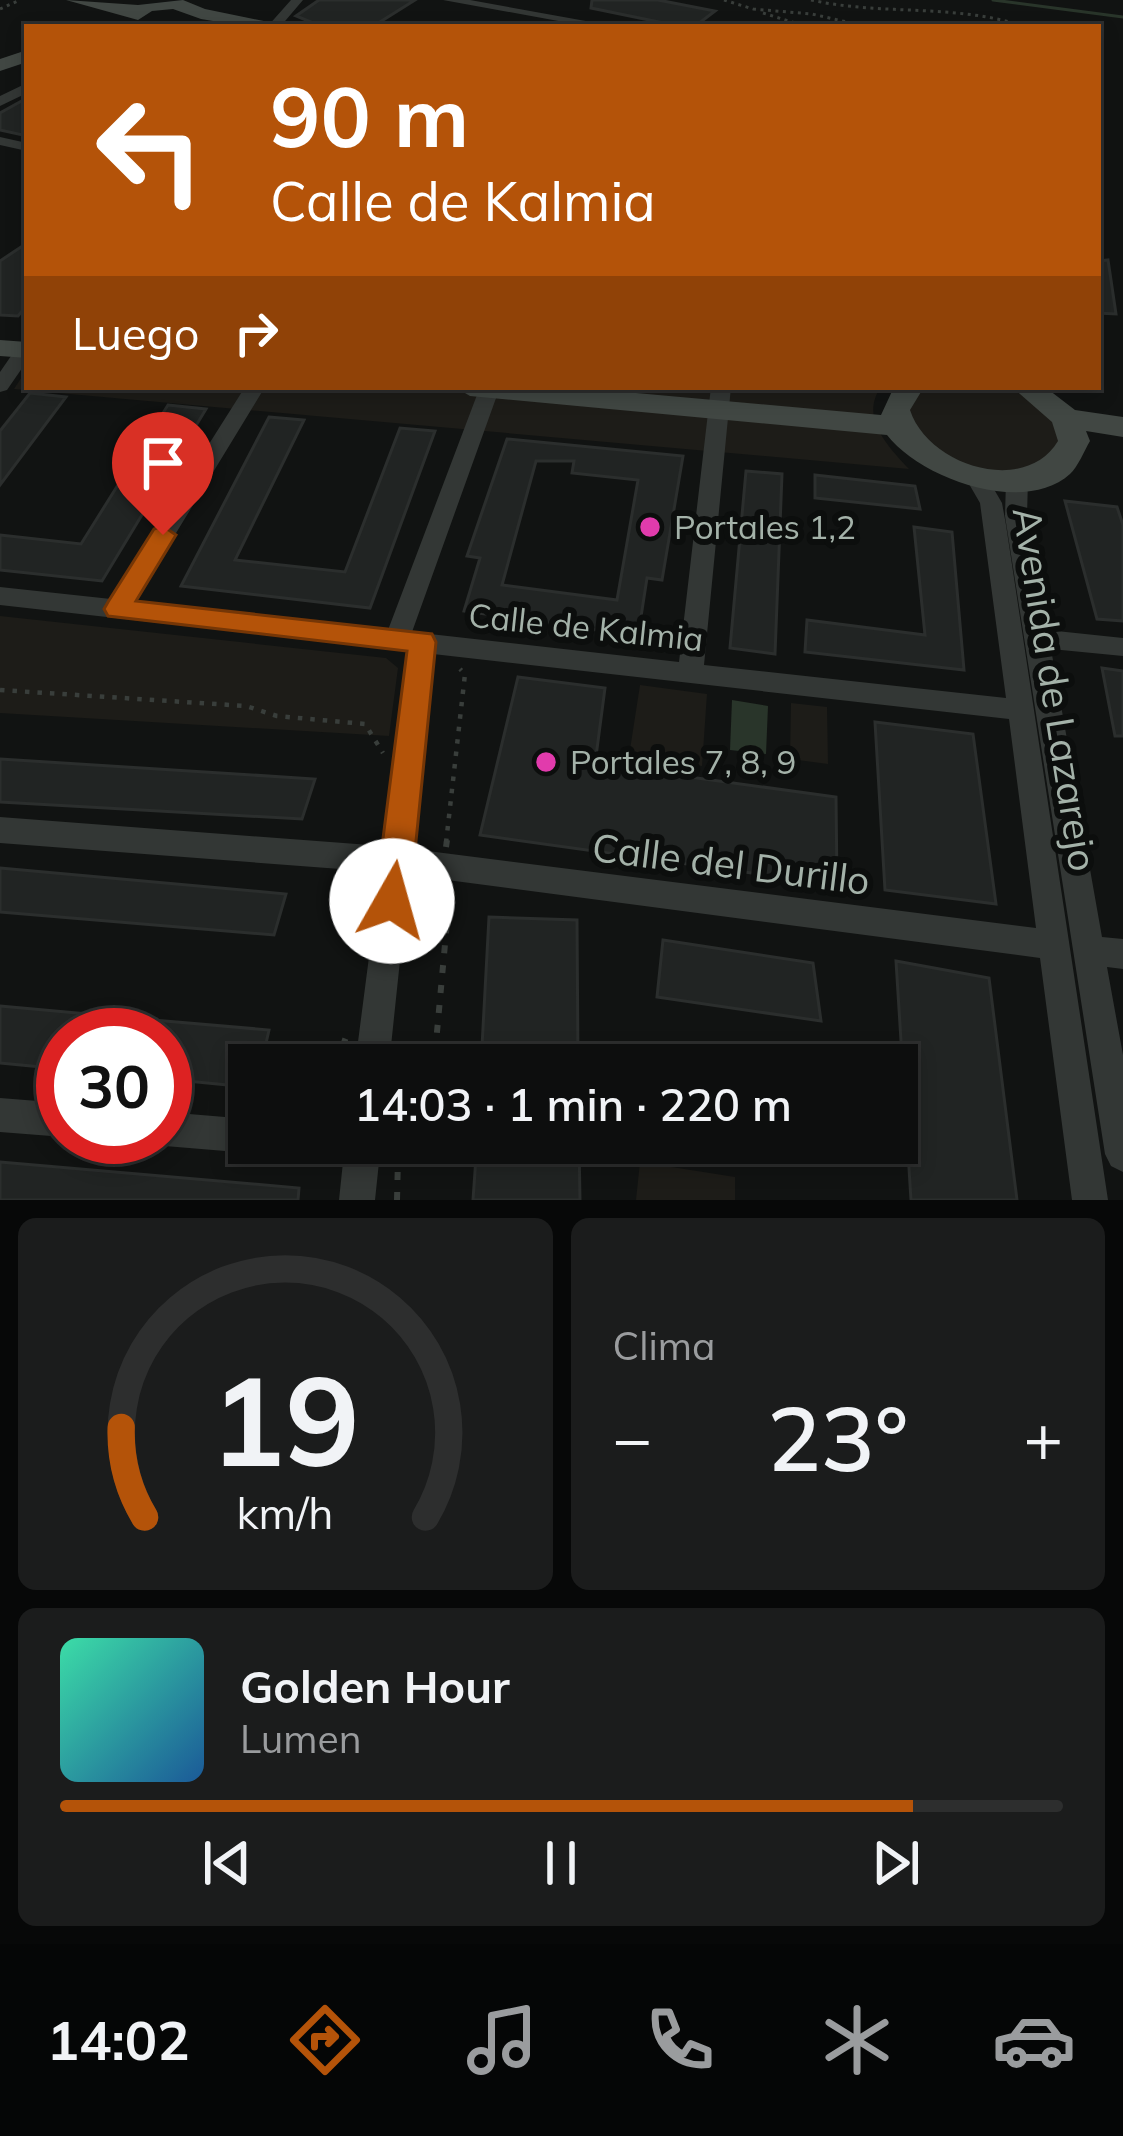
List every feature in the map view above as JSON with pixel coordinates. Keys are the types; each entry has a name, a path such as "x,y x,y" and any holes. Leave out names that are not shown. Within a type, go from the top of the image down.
{"main road":[{"path":"75,0 144,13 262,24"},
{"path":"111,0 144,13"},
{"path":"112,24 144,13"},
{"path":"126,24 144,13"},
{"path":"184,14 229,24"},
{"path":"542,390 900,406 905,439 934,462 976,477 1017,480 1064,463 1070,429"},
{"path":"670,390 721,396"},
{"path":"1030,390 1070,429 1123,441"},
{"path":"1070,429 1123,427"}],"street":[{"path":"279,24 297,0"},
{"path":"449,0 596,24"},
{"path":"534,24 544,15"},
{"path":"0,386 24,353"},
{"path":"117,609 253,390"},
{"path":"376,1044 398,860 410,640 482,390"},
{"path":"692,672 721,396"},
{"name":"Avenida de Lazarejo","path":"976,477 991,503 995,525 1090,1200"},
{"name":"Avenida de Lazarejo","path":"1017,480 1016,517 1123,1154"},
{"name":"Calle de Kalmia","path":"0,596 1022,710"},
{"path":"1039,638 1123,647"},
{"name":"Calle del Durillo","path":"0,830 398,860 1054,944"},
{"path":"1090,950 1123,954"},
{"path":"0,1115 36,1118"},
{"path":"192,1131 228,1134"},
{"path":"357,1200 361,1164"}],"path":[{"path":"0,8 20,0"},
{"path":"724,0 799,24"},
{"path":"812,0 878,14 972,11 1016,24"},
{"path":"753,9 856,24"},
{"path":"0,690 246,706 277,716 365,724 375,735 384,760"},
{"path":"343,1044 347,1033"},
{"path":"397,1200 398,1164"}],"shaded area":[{"path":"25,390 880,390 875,421 909,469"},
{"path":"916,390 1019,390 1061,419 1062,453 1016,471 997,473 963,464 906,427 909,395"},
{"path":"0,616 386,658 398,668 389,736 0,713"},
{"path":"640,685 707,694 702,766 629,756"},
{"path":"732,700 768,706 766,754 730,750"},
{"path":"791,703 827,707 828,764 790,759"},
{"path":"640,1164 735,1177 735,1200 636,1200"}],"building":[{"path":"319,0 415,0 377,24 308,24 311,22 296,16"},
{"path":"592,0 658,0 715,11 698,24 668,24 591,8"},
{"path":"24,100 24,135 0,130 0,113"},
{"path":"24,245 24,309 18,316 0,315 0,261"},
{"path":"1108,260 1116,314 1101,313 1101,261"},
{"path":"30,393 66,397 0,485 0,431"},
{"path":"168,405 206,409 102,581 0,570 0,535 81,544"},
{"path":"269,417 304,420 235,560 345,572 400,428 435,431 370,608 181,586"},
{"path":"507,439 683,456 662,580 647,578 638,636 464,611 480,558 467,556","holes":["536,461 574,461 572,473 638,480 617,600 502,585"]},
{"path":"746,471 782,474 775,654 730,648"},
{"path":"815,475 915,486 920,509 815,498"},
{"path":"1065,501 1117,507 1123,525 1123,621 1097,619"},
{"path":"914,527 952,532 964,670 805,652 807,620 925,635"},
{"path":"1102,668 1123,671 1123,736 1115,736"},
{"path":"518,677 605,688 595,764 836,797 837,885 480,835"},
{"path":"875,722 973,734 996,904 885,890"},
{"path":"0,759 315,779 302,819 0,802"},
{"path":"0,868 286,894 274,935 0,912"},
{"path":"489,917 577,920 578,1044 482,1044"},
{"path":"663,940 813,963 821,1021 657,997"},
{"path":"896,961 989,978 1017,1200 911,1200 909,1164 918,1164 918,1044 901,1044"},
{"path":"0,1006 36,1009 36,1066 0,1063"},
{"path":"192,1023 269,1030 266,1044 228,1044 228,1085 192,1082"},
{"path":"0,1162 299,1188 298,1200 0,1200"},
{"path":"476,1164 579,1164 580,1200 473,1200"}],"waterway":[{"path":"993,0 1123,17"}],"place":[{"name":"Portales 1,2","path":"650,527"},
{"name":"Portales 7, 8, 9","path":"546,762"}],"route":[{"path":"163,535 117,609 422,642 392,901"}]}
